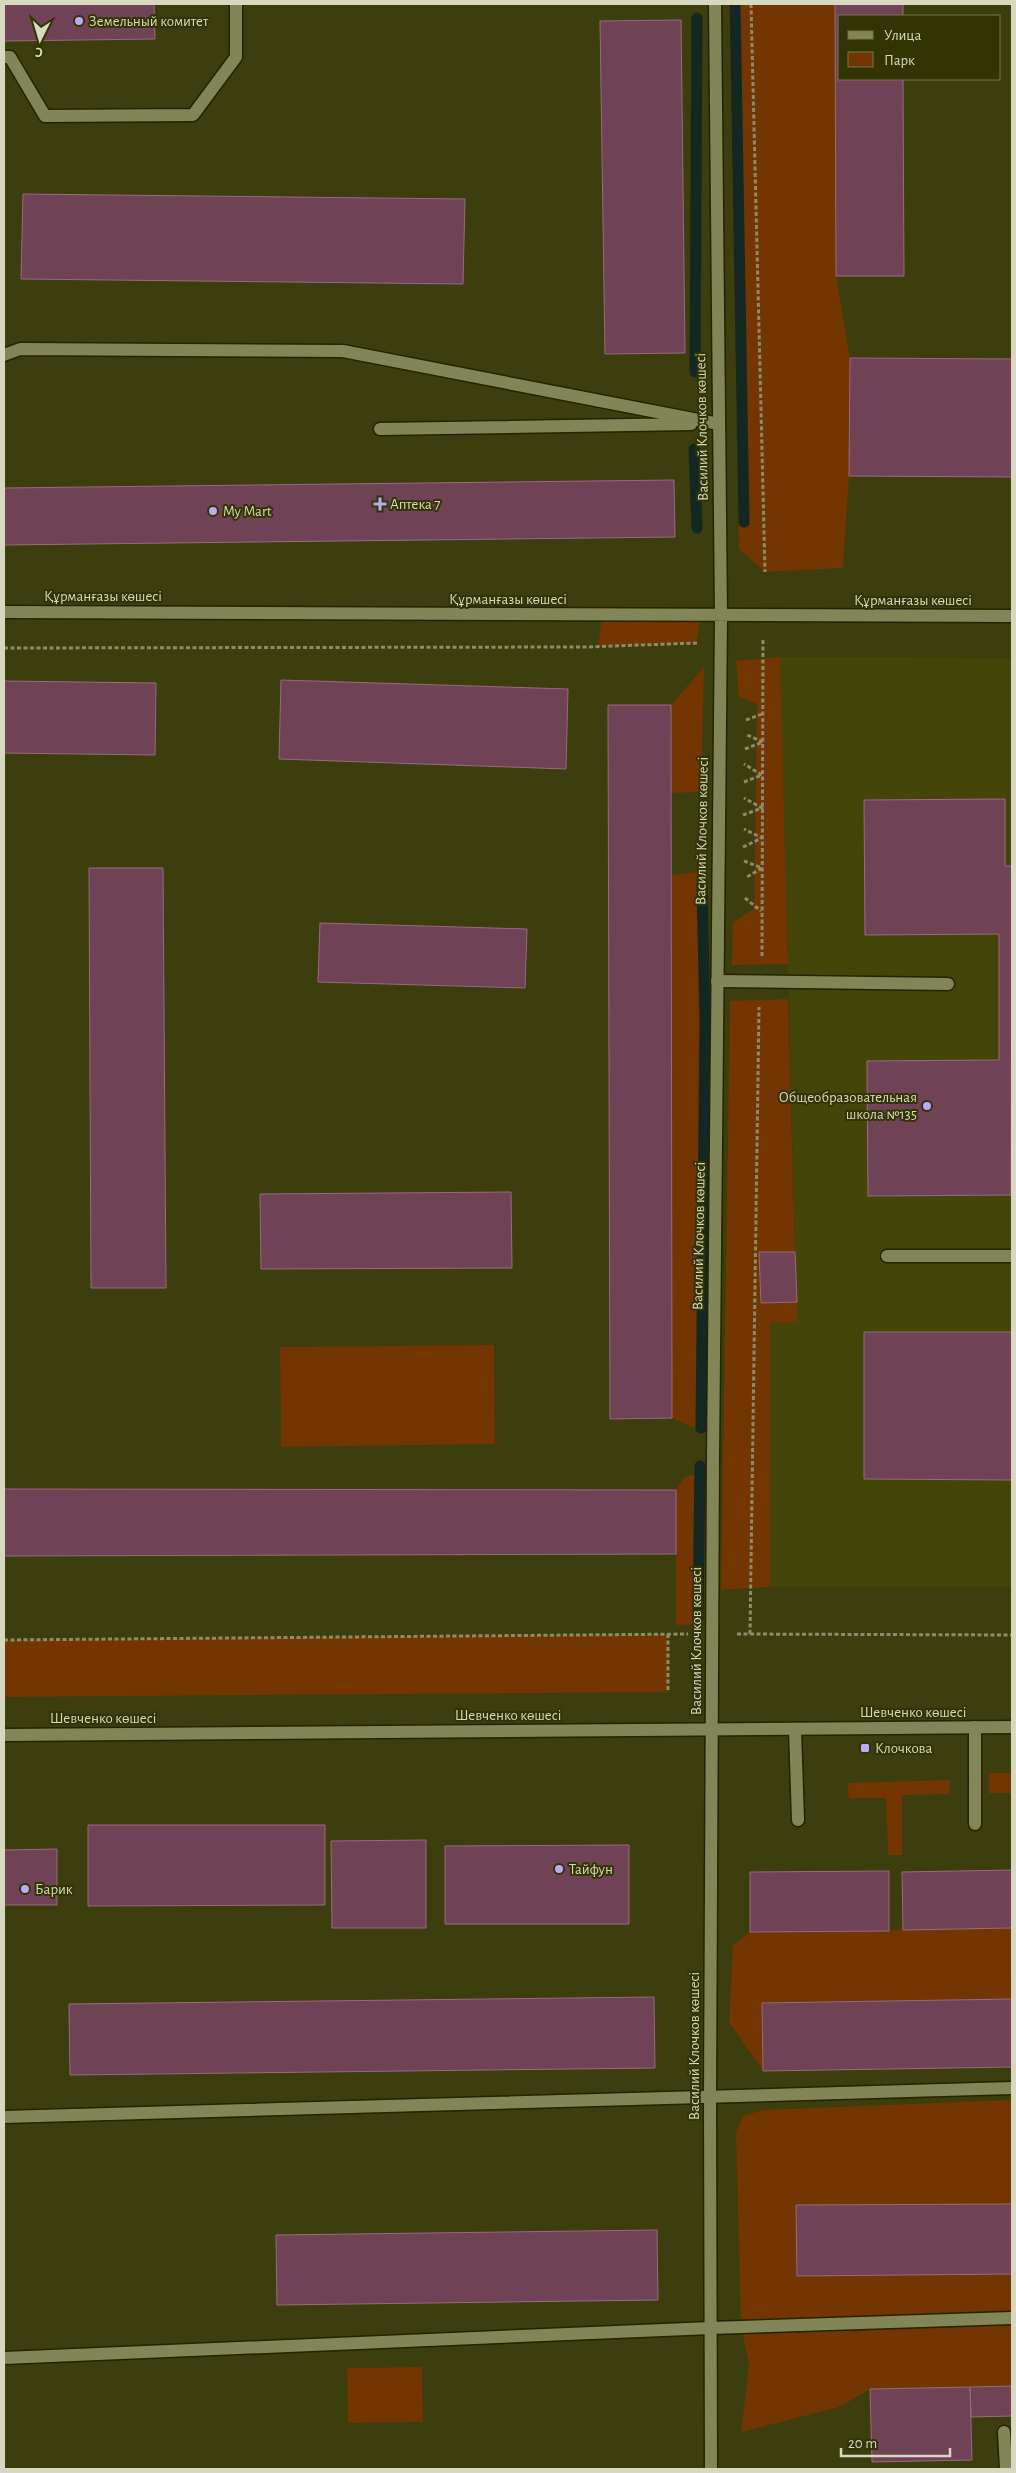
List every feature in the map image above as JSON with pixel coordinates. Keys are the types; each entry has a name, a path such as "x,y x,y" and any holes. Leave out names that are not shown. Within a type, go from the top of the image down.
{"street":[{"path":"4,57 10,57 45,116 193,114 236,57 236,4"},
{"name":"Василий Клочков көшесі","path":"711,2469 710,2098 721,616 714,4"},
{"path":"4,355 20,349 343,351 719,424"},
{"path":"380,429 719,424"},
{"name":"Құрманғазы көшесі","path":"4,612 1012,616"},
{"path":"717,981 948,984"},
{"path":"888,1256 1012,1256"},
{"name":"Шевченко көшесі","path":"4,1735 1012,1727"},
{"path":"975,1728 975,1824"},
{"path":"795,1729 798,1820"},
{"path":"4,2117 1012,2088"},
{"path":"4,2358 711,2328 1012,2318"},
{"path":"1004,2432 1006,2469"}],"path":[{"path":"750,4 764,572"},
{"path":"750,1634 760,982 762,955 763,640"},
{"path":"4,648 586,647 773,640"},
{"path":"668,1634 668,1692"},
{"path":"4,1640 668,1634 1012,1636"}],"shaded area":[{"path":"780,657 1012,658 1012,1587 770,1587 770,1323 797,1322"}],"green space":[{"path":"729,4 835,4 836,276 850,358 849,476 843,568 765,572 739,549"},
{"path":"602,616 701,616 696,643 598,647"},
{"path":"780,657 788,964 732,965 733,922 754,909 757,704 739,697 736,661"},
{"path":"704,667 701,792 671,793 671,705"},
{"path":"704,871 703,1432 672,1418 671,875"},
{"path":"788,999 795,1252 759,1252 761,1303 797,1302 797,1322 770,1323 770,1587 721,1590 730,1001"},
{"path":"494,1345 495,1444 281,1447 280,1347"},
{"path":"705,1472 703,1624 676,1625 676,1490 684,1477"},
{"path":"668,1634 668,1692 4,1697 4,1640"},
{"path":"989,1773 1012,1773 1012,1793 989,1793"},
{"path":"950,1780 949,1794 902,1795 902,1855 888,1855 886,1798 849,1798 847,1783"},
{"path":"1012,1928 1012,1999 762,2003 763,2071 729,2022 733,1945 750,1932"},
{"path":"1012,2100 1012,2204 796,2206 797,2276 1012,2274 1012,2386 870,2389 839,2407 741,2432 749,2364 741,2327 736,2132 743,2116 763,2110"},
{"path":"422,2367 423,2422 348,2423 347,2368"}],"building":[{"name":"Земельный комитет","path":"4,4 154,4 155,39 4,41"},
{"path":"835,4 903,4 903,15 838,15 838,80 903,80 904,276 836,276"},
{"path":"681,20 685,353 605,354 600,21"},
{"path":"23,194 465,199 463,284 21,279"},
{"path":"850,358 1012,359 1012,477 849,476"},
{"path":"674,480 675,537 4,545 4,488"},
{"path":"281,680 568,689 566,769 279,759"},
{"path":"4,681 156,683 155,755 4,753"},
{"path":"608,705 671,705 672,1418 610,1419"},
{"path":"1005,799 1005,866 1012,866 1011,1195 868,1196 867,1061 999,1060 999,934 865,935 864,800"},
{"path":"89,868 163,868 166,1288 91,1288"},
{"path":"320,923 527,929 525,988 318,982"},
{"path":"511,1192 512,1268 261,1269 260,1194"},
{"path":"759,1252 795,1252 797,1302 761,1303"},
{"path":"864,1332 1012,1332 1012,1480 864,1479"},
{"path":"4,1489 676,1490 676,1554 4,1556"},
{"path":"88,1825 325,1825 325,1905 88,1906"},
{"path":"426,1840 426,1928 332,1928 331,1841"},
{"path":"629,1845 629,1924 445,1924 445,1846"},
{"path":"57,1849 57,1905 4,1905 4,1850"},
{"path":"1012,1870 1012,1928 903,1930 902,1872"},
{"path":"889,1871 889,1931 750,1932 750,1872"},
{"path":"654,1997 655,2068 70,2075 69,2004"},
{"path":"1012,1999 1012,2067 763,2071 762,2003"},
{"path":"1012,2204 1012,2274 797,2276 796,2205"},
{"path":"657,2230 658,2300 277,2305 276,2235"},
{"path":"1012,2386 1012,2416 971,2417 970,2387"},
{"path":"970,2387 972,2460 872,2462 870,2389"}],"waterway":[{"path":"735,4 744,522"},
{"path":"695,372 697,18"},
{"path":"694,449 697,528"},
{"path":"701,1428 705,1020 702,884"},
{"path":"698,1619 700,1466"}],"place":[{"name":"Земельный комитет","path":"79,21"},
{"name":"Аптека 7","path":"380,504"},
{"name":"My Mart","path":"213,511"},
{"name":"Общеобразовательная школа №135","path":"927,1106"},
{"name":"Клочкова","path":"865,1748"},
{"name":"Тайфун","path":"559,1869"},
{"name":"Барик","path":"25,1889"}]}
